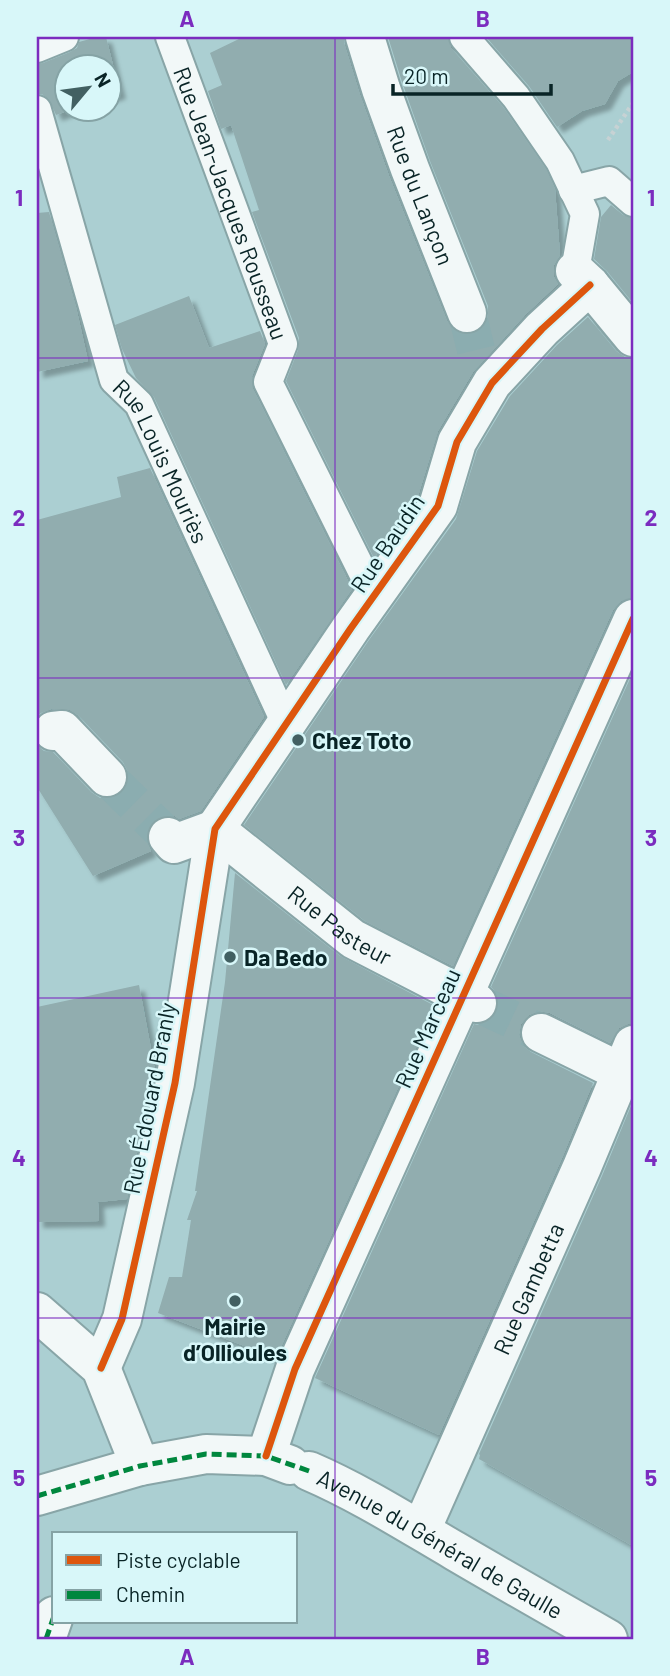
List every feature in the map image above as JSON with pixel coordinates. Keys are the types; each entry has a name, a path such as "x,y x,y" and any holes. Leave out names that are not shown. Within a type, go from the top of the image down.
{"street":[{"name":"Rue du Lançon","path":"365,37 381,89 467,313"},
{"name":"Rue Baudin","path":"215,829 374,595 438,506 457,442 486,374 542,329 583,278"},
{"path":"583,278 633,337"},
{"name":"Rue Marceau","path":"266,1456 295,1369 470,1000 633,619"},
{"path":"53,731 62,730 107,777"},
{"path":"167,837 174,844 215,829"},
{"name":"Rue Pasteur","path":"215,829 352,939 470,1000"},
{"name":"Rue Édouard Branly","path":"101,1368 122,1319 175,1083 215,829"},
{"path":"541,1033 629,1065"},
{"name":"Rue Gambetta","path":"421,1530 629,1065"},
{"path":"37,1312 101,1368 140,1466"},
{"name":"Avenue du Général de Gaulle","path":"37,1496 140,1466 206,1454 266,1456 333,1481 608,1639"},
{"path":"46,1639 52,1622"}],"lane":[{"path":"37,48 64,37"},
{"name":"Rue Jean-Jacques Rousseau","path":"170,37 283,344 268,382 374,595"},
{"path":"464,37 516,97 560,162 585,214 583,278"},
{"name":"Rue Louis Mouriès","path":"37,110 114,380 139,404 286,724"},
{"path":"573,190 609,181 633,202"}],"building":[{"path":"106,37 110,52 70,52 77,48 79,42"},
{"path":"243,37 344,37 360,95 389,176 447,321 454,330 464,335 476,333 484,326 488,317 488,306 430,161 388,37 448,37 451,48 503,107 546,169 555,189 560,255 554,265 554,277 558,284 526,314 473,372 438,431 418,496 374,558 286,381 298,350 299,338 252,212 259,210 231,125 221,129 208,91 222,85 210,53"},
{"path":"486,37 633,37 633,72 618,81 605,104 582,111 557,127 529,86"},
{"path":"52,59 52,106 49,99 37,94 37,64"},
{"path":"611,205 623,215 633,218 633,303 594,259 601,217"},
{"path":"49,212 88,361 37,372 37,213"},
{"path":"189,296 209,348 260,331 265,344 252,376 253,389 352,589 286,685 154,397 136,378 122,349 115,325"},
{"path":"588,317 616,351 625,357 633,358 633,598 621,601 613,610 453,966 365,921 244,825 369,640 456,519 477,451 510,396 557,345"},
{"path":"150,468 264,717 201,811 179,819 165,815 154,820 147,830 147,842 151,851 93,876 37,787 37,745 44,751 53,752 100,798 112,798 122,793 128,784 128,772 123,762 70,710 51,709 37,717 37,520 121,497 117,477"},
{"path":"633,672 633,1024 619,1028 610,1043 550,1013 539,1011 529,1015 521,1024 519,1035 523,1046 593,1083 439,1435 315,1378 474,1024 488,1022 497,1012 499,1001 491,987"},
{"path":"235,873 340,956 435,1006 276,1358 158,1313 169,1277 182,1277 191,1220 187,1220 197,1191 225,982"},
{"path":"139,985 155,1070 127,1199 98,1202 99,1221 37,1222 37,1007"},
{"path":"633,1101 633,1546 479,1459 479,1454"}],"tunnel":[{"path":"467,313 480,366"},
{"path":"107,777 168,837"},
{"path":"477,1003 541,1033"}],"marked path":[{"path":"37,1496 140,1466 206,1454 266,1456 309,1471"},
{"path":"46,1639 52,1622"}],"cycle path":[{"path":"101,1368 122,1319 175,1083 215,829 351,628 438,506 457,442 492,383 542,329 590,285"},
{"path":"266,1456 295,1369 633,619"}],"place":[{"name":"Chez Toto","path":"298,740"},
{"name":"Da Bedo","path":"230,957"},
{"name":"Mairie d’Ollioules","path":"235,1301"}]}
